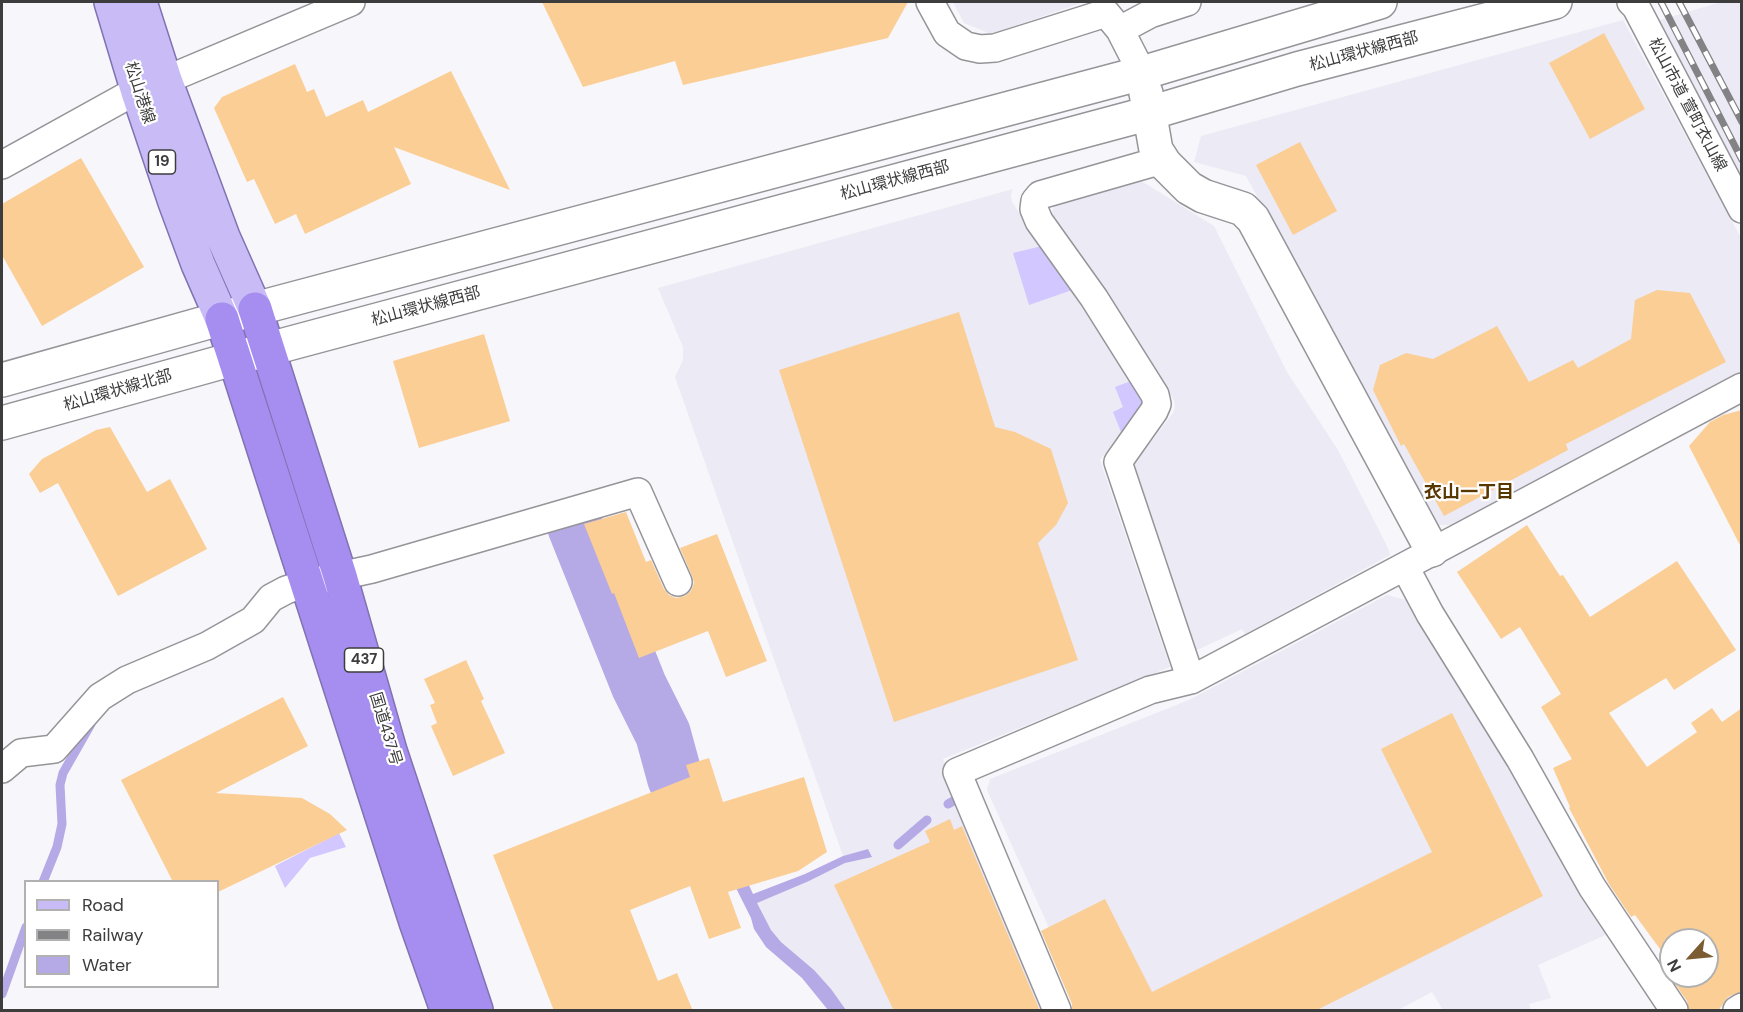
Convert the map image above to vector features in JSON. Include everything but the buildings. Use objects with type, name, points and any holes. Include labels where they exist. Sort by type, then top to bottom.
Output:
[{"type":"highway","name":"国道437号","points":[[255,309],[340,576],[390,751],[476,1011]]},
{"type":"highway","name":"国道437号","points":[[222,319],[416,922],[447,1011]]},
{"type":"main road","name":"松山港線","points":[[111,2],[255,309]]},
{"type":"main road","name":"松山港線","points":[[140,2],[152,86],[198,264],[222,319]]},
{"type":"street","points":[[2,165],[123,98],[351,2]]},
{"type":"street","points":[[930,2],[947,33],[973,48],[996,48],[1106,13],[1120,30],[1142,73],[1156,150],[1177,178],[1189,188],[1203,196],[1243,209],[1253,219],[1419,558],[1430,614],[1520,759],[1592,887],[1674,1011]]},
{"type":"street","points":[[1120,30],[1150,14],[1187,2]]},
{"type":"street","points":[[2,380],[255,309],[1142,73],[1380,2]]},
{"type":"street","name":"松山環状線西部","points":[[235,358],[1149,112],[1297,69],[1555,2]]},
{"type":"street","name":"松山市道 萱町衣山線","points":[[1630,2],[1636,6],[1742,209]]},
{"type":"street","points":[[1162,160],[1040,195],[1035,201],[1034,209],[1039,221],[1094,298],[1155,395],[1157,404],[1154,411],[1118,462],[1191,680]]},
{"type":"street","name":"松山環状線北部","points":[[2,423],[235,358]]},
{"type":"street","points":[[1058,1011],[957,772],[1150,690],[1191,680],[1742,387]]},
{"type":"street","points":[[2,769],[21,753],[54,749],[100,697],[127,680],[207,646],[253,620],[271,598],[307,583],[372,570],[638,492],[678,582]]},
{"type":"street","points":[[1737,1011],[1742,1007]]},
{"type":"shaded area","points":[[953,2],[1084,2],[991,34],[964,23]]},
{"type":"shaded area","points":[[1721,2],[1741,2],[1741,178],[1660,20]]},
{"type":"shaded area","points":[[1623,20],[1741,238],[1741,374],[1457,525],[1437,525],[1246,176],[1194,162],[1201,136]]},
{"type":"shaded area","points":[[1138,179],[1214,226],[1287,372],[1338,450],[1390,555],[1245,634],[1242,629],[1195,651],[1132,467],[1173,413],[1174,400],[1051,215],[1055,204]]},
{"type":"shaded area","points":[[1013,189],[1012,202],[1140,395],[1142,403],[1139,409],[1100,460],[1170,667],[943,759],[1055,1010],[846,1010],[814,970],[781,942],[771,930],[756,902],[809,881],[845,863],[872,856],[868,849],[843,856],[675,377],[683,360],[683,347],[658,288]]},
{"type":"shaded area","points":[[1042,246],[1072,290],[1029,305],[1013,253]]},
{"type":"shaded area","points":[[1131,381],[1142,403],[1121,432],[1113,412],[1123,407],[1115,387]]},
{"type":"shaded area","points":[[1387,595],[1410,601],[1610,933],[1538,965],[1551,998],[1529,1004],[1531,1010],[1443,1010],[1432,992],[1398,1010],[1086,1010],[987,790],[990,779],[1189,700]]},
{"type":"shaded area","points":[[339,833],[346,847],[310,858],[285,888],[275,866]]},
{"type":"water","points":[[670,733],[679,771],[689,795],[747,881],[753,894],[805,874],[843,856],[868,849],[872,857],[845,863],[757,903],[771,930],[781,942],[814,970],[846,1010],[828,1010],[802,978],[766,947],[754,929],[735,886],[683,810],[668,780],[657,735]]},
{"type":"waterway","points":[[575,526],[639,686],[663,734],[675,778],[688,806]]},
{"type":"waterway","points":[[44,880],[57,847],[62,824],[60,785],[63,773],[91,724]]},
{"type":"waterway","points":[[948,804],[957,799]]},
{"type":"waterway","points":[[898,845],[927,820]]},
{"type":"waterway","points":[[2,994],[24,933]]},
{"type":"railway","points":[[1661,2],[1742,160]]},
{"type":"railway","points":[[1679,2],[1742,122]]},
{"type":"district","name":"衣山一丁目","points":[[1469,493]]}]
